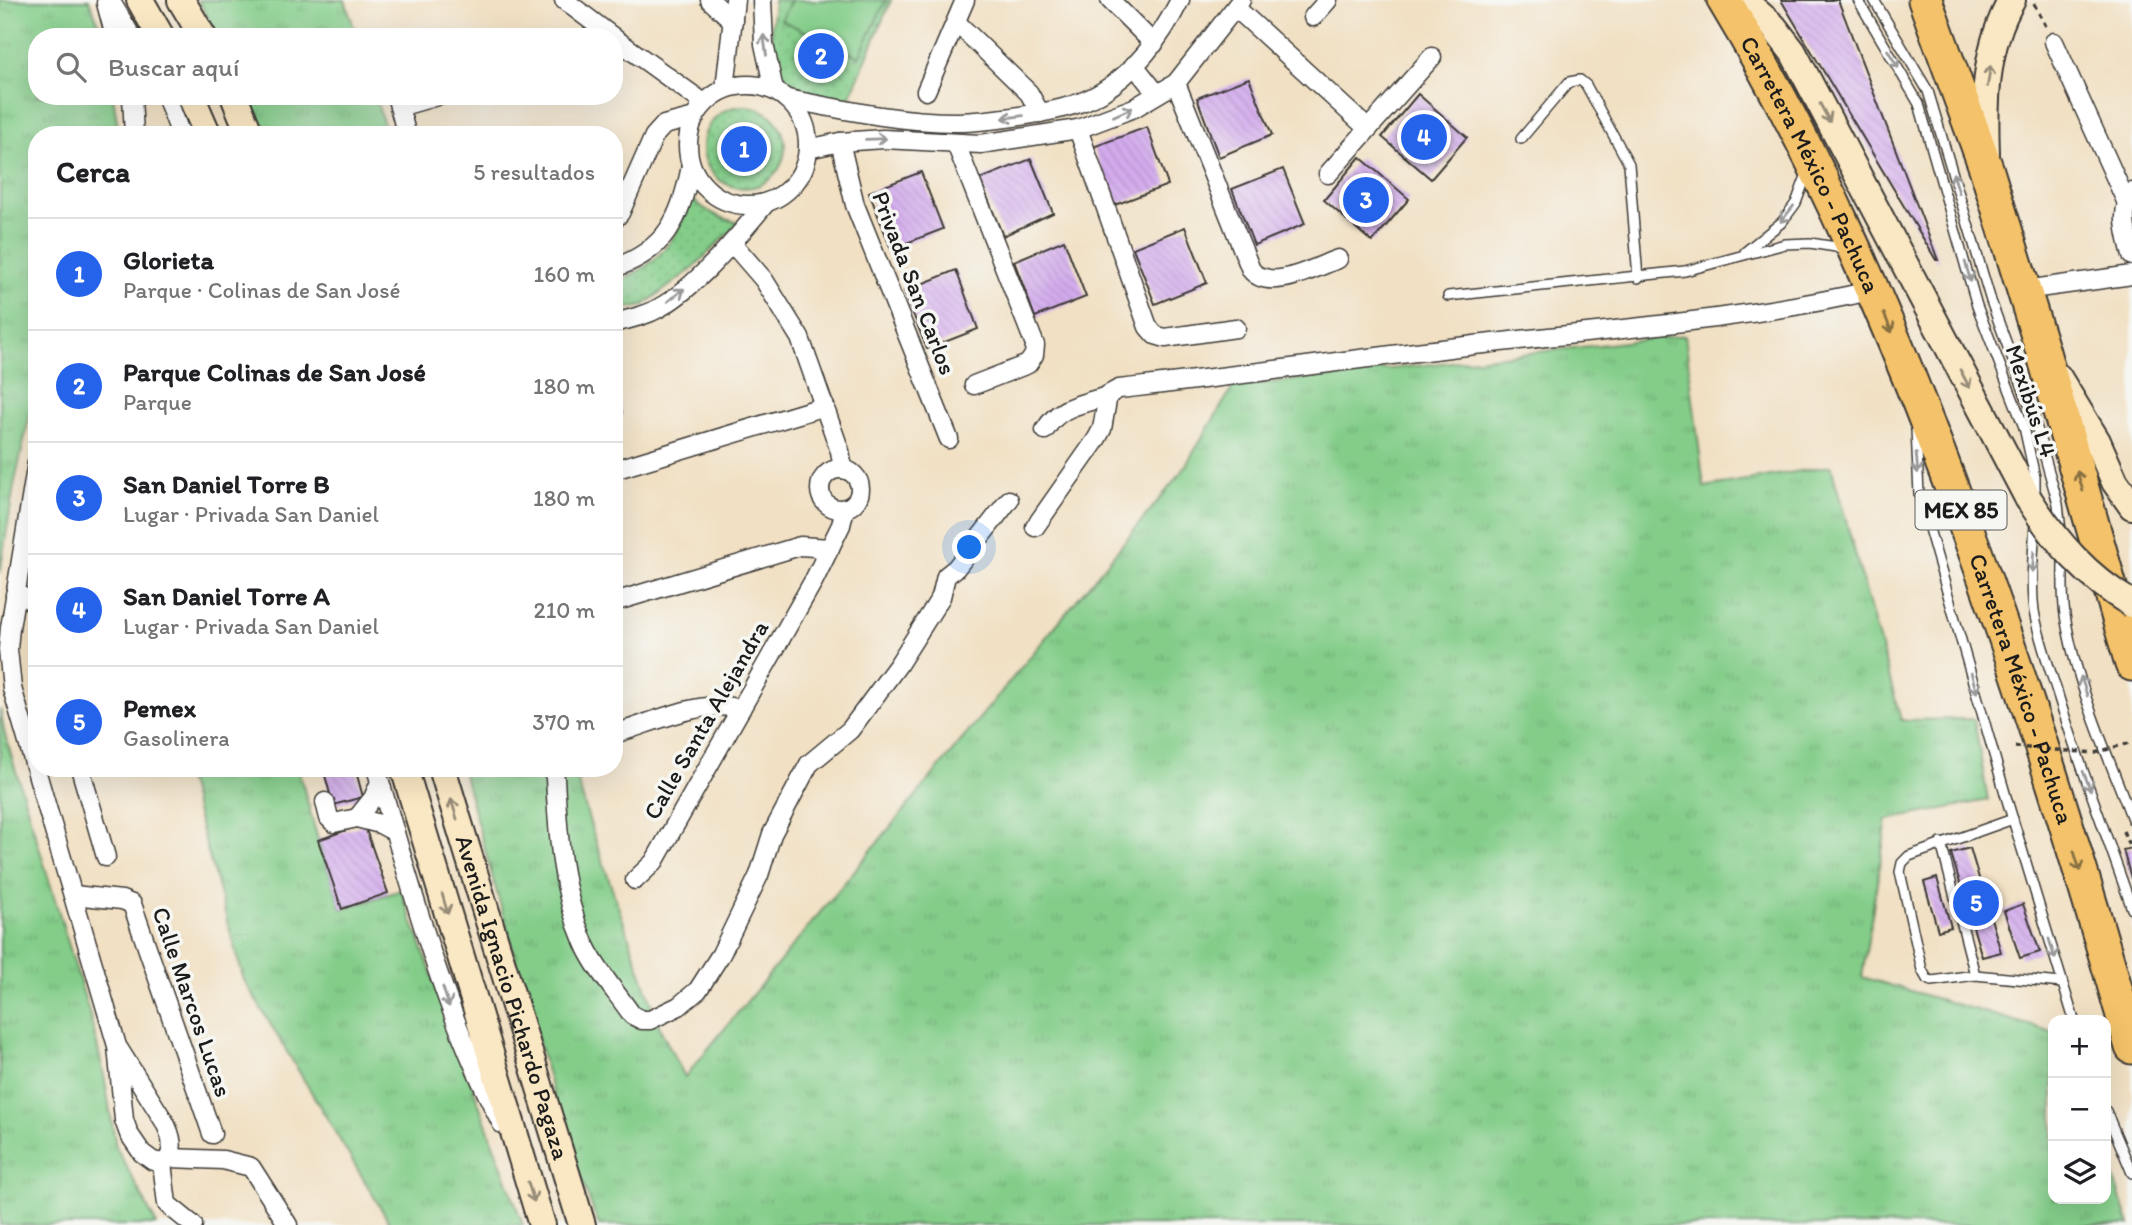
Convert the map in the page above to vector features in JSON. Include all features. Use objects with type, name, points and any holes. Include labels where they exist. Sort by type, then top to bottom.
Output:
[{"type":"highway","name":"Carretera México - Pachuca","points":[[1724,0],[1813,159],[1874,290],[1918,396],[2006,634],[2132,1046]]},
{"type":"highway","points":[[1925,0],[1986,169],[2024,290],[2132,664]]},
{"type":"main road","points":[[140,0],[156,28]]},
{"type":"main road","points":[[181,0],[198,28]]},
{"type":"main road","points":[[1744,0],[1773,26],[1793,52],[2028,498],[2073,559],[2092,577],[2132,604]]},
{"type":"main road","points":[[1986,169],[1984,107],[1989,68],[1994,39],[2012,0]]},
{"type":"main road","points":[[193,105],[199,126]]},
{"type":"main road","points":[[205,126],[215,105]]},
{"type":"main road","points":[[238,105],[246,126]]},
{"type":"main road","points":[[2043,352],[2096,441],[2115,482],[2132,506]]},
{"type":"main road","name":"Avenida Ignacio Pichardo Pagaza","points":[[407,777],[542,1225]]},
{"type":"main road","name":"Avenida Ignacio Pichardo Pagaza","points":[[445,777],[582,1225]]},
{"type":"street","points":[[108,0],[113,28]]},
{"type":"street","points":[[108,0],[126,28]]},
{"type":"street","points":[[564,0],[600,28]]},
{"type":"street","points":[[710,0],[733,21]]},
{"type":"street","points":[[725,89],[735,0]]},
{"type":"street","points":[[699,110],[689,132],[688,149],[691,166],[700,182],[713,195],[739,204],[766,203],[782,195],[795,182],[804,166],[808,135],[804,122],[781,95],[764,44],[762,0]]},
{"type":"street","points":[[926,91],[965,0]]},
{"type":"street","points":[[1111,0],[1154,44]]},
{"type":"street","points":[[623,206],[654,136],[664,125],[699,110],[725,89],[755,85],[781,95],[910,119],[980,121],[1040,113],[1069,106],[1099,93],[1134,65],[1167,27],[1180,0]]},
{"type":"street","points":[[1314,17],[1328,0]]},
{"type":"street","points":[[808,149],[841,142],[883,139],[981,144],[1078,129],[1134,108],[1176,83],[1239,4],[1367,128]]},
{"type":"street","points":[[956,22],[1029,93],[1040,113]]},
{"type":"street","points":[[2054,42],[2129,197],[2124,218],[2132,256]]},
{"type":"street","points":[[623,47],[699,110]]},
{"type":"street","points":[[1328,174],[1432,57]]},
{"type":"street","points":[[1134,65],[1157,94]]},
{"type":"street","points":[[1176,83],[1251,270],[1256,276],[1275,281],[1338,259]]},
{"type":"street","points":[[132,105],[134,126]]},
{"type":"street","points":[[175,105],[194,126]]},
{"type":"street","points":[[399,105],[404,126]]},
{"type":"street","points":[[908,140],[910,119]]},
{"type":"street","points":[[1078,129],[1148,327],[1165,338],[1236,328]]},
{"type":"street","name":"Privada San Carlos","points":[[841,142],[855,205],[949,439]]},
{"type":"street","points":[[956,144],[1035,345],[1034,355],[1028,364],[974,386]]},
{"type":"street","points":[[623,266],[643,255],[672,226],[685,196],[691,166]]},
{"type":"street","points":[[623,320],[653,311],[689,285],[732,243],[766,203]]},
{"type":"street","points":[[732,243],[782,306],[800,338],[840,451],[842,469]]},
{"type":"street","points":[[2024,290],[2132,275]]},
{"type":"street","points":[[1045,430],[1051,419],[1069,407],[1119,389],[1650,325],[1827,301],[1874,290]]},
{"type":"street","points":[[1035,527],[1096,440],[1102,429],[1108,395]]},
{"type":"street","points":[[623,467],[825,406]]},
{"type":"street","points":[[842,469],[853,474],[859,485],[858,497],[845,508],[831,507],[825,503],[820,490],[821,483],[829,472],[842,469]]},
{"type":"street","points":[[555,777],[560,857],[569,903],[585,945],[632,1015],[642,1020],[650,1020],[679,1006],[698,990],[726,943],[759,875],[772,834],[809,764],[850,730],[941,597],[946,576],[956,568],[1009,500]]},
{"type":"street","name":"Calle Santa Alejandra","points":[[635,880],[654,862],[814,580],[841,524],[845,508]]},
{"type":"street","points":[[28,516],[8,649],[12,688],[28,742]]},
{"type":"street","points":[[623,599],[800,546],[830,548]]},
{"type":"street","points":[[15,594],[28,598]]},
{"type":"street","points":[[623,731],[706,706],[741,709]]},
{"type":"street","points":[[38,777],[117,1046],[124,1121],[129,1133],[148,1158],[166,1161],[223,1160],[251,1167],[288,1225]]},
{"type":"street","points":[[83,777],[106,857]]},
{"type":"street","points":[[357,818],[373,798],[378,777]]},
{"type":"street","name":"Avenida Ignacio Pichardo Pagaza","points":[[379,777],[449,1006],[490,1101],[520,1158]]},
{"type":"street","points":[[325,802],[329,818],[334,823],[357,818],[380,824],[395,832]]},
{"type":"street","name":"Calle Marcos Lucas","points":[[73,895],[122,900],[132,904],[212,1134]]},
{"type":"street","points":[[117,1046],[164,1121],[171,1140],[166,1161],[167,1204],[193,1225]]},
{"type":"lane","name":"Mexibús L4","points":[[1858,0],[1919,104],[1977,306],[2024,427],[2035,477],[2032,586],[2039,633],[2078,759],[2132,909]]},
{"type":"lane","name":"Mexibús L4","points":[[1874,0],[1928,91],[1991,301],[2034,418],[2058,505],[2062,538],[2064,612],[2072,648],[2098,730],[2132,819]]},
{"type":"lane","points":[[1521,139],[1569,82],[1580,80],[1586,85],[1631,171],[1638,278]]},
{"type":"lane","points":[[1741,256],[1782,222],[1796,203],[1813,159]]},
{"type":"lane","points":[[1448,296],[1685,271],[1785,244],[1810,243],[1836,247],[1859,258]]},
{"type":"lane","points":[[1918,396],[1915,442],[1919,494],[2072,1015]]},
{"type":"lane","points":[[2013,819],[1941,843],[1905,859],[1900,868],[1922,970],[1927,979],[1932,981],[1975,975],[2062,983]]},
{"type":"lane","points":[[1941,843],[1975,975]]},
{"type":"lane","points":[[2111,1123],[2132,1173]]},
{"type":"path","points":[[2032,0],[2054,42]]},
{"type":"path","points":[[2015,747],[2095,753],[2132,742]]},
{"type":"green space","points":[[0,0],[89,0],[100,28],[28,28],[28,105],[114,105],[118,126],[28,126],[28,423],[14,486],[0,573]]},
{"type":"green space","points":[[198,0],[345,0],[354,28],[214,28]]},
{"type":"green space","points":[[774,0],[891,0],[847,104],[795,93],[778,81],[771,32]]},
{"type":"green space","points":[[791,0],[886,0],[859,57],[781,20]]},
{"type":"green space","points":[[250,105],[378,105],[384,126],[258,126]]},
{"type":"green space","points":[[736,106],[752,106],[767,113],[778,124],[785,139],[782,163],[773,176],[752,188],[736,188],[721,181],[710,170],[703,155],[703,139],[710,124],[721,113]]},
{"type":"green space","points":[[692,199],[714,214],[739,223],[692,269],[641,307],[624,308],[623,280],[662,252],[679,228]]},
{"type":"green space","points":[[1685,335],[1704,487],[1831,466],[1901,720],[1974,719],[1988,800],[1887,820],[1862,977],[2048,1031],[2048,1204],[2111,1204],[2111,1171],[2130,1225],[599,1225],[566,1140],[465,777],[577,777],[592,830],[661,1031],[685,1077],[1181,473],[1233,387]]},
{"type":"green space","points":[[0,709],[5,735],[90,1015],[104,1075],[116,1147],[157,1225],[0,1225]]},
{"type":"green space","points":[[187,777],[300,777],[318,840],[342,909],[401,890],[523,1225],[391,1225],[244,980]]},
{"type":"building","points":[[1781,0],[1838,0],[1938,260],[1936,260]]},
{"type":"building","points":[[1249,78],[1272,135],[1219,157],[1197,98]]},
{"type":"building","points":[[1418,94],[1467,137],[1431,179],[1382,137]]},
{"type":"building","points":[[1147,127],[1168,185],[1115,205],[1093,147]]},
{"type":"building","points":[[1360,157],[1409,199],[1372,242],[1324,200]]},
{"type":"building","points":[[1031,159],[1053,213],[1003,236],[980,179]]},
{"type":"building","points":[[1283,169],[1305,224],[1254,245],[1232,189]]},
{"type":"building","points":[[921,172],[943,229],[891,249],[869,192]]},
{"type":"building","points":[[1185,227],[1207,283],[1155,304],[1133,248]]},
{"type":"building","points":[[1064,240],[1086,297],[1035,317],[1014,261]]},
{"type":"building","points":[[956,270],[978,329],[927,349],[904,291]]},
{"type":"building","points":[[325,777],[357,777],[363,797],[333,805]]},
{"type":"building","points":[[364,824],[388,893],[342,909],[318,840]]},
{"type":"building","points":[[1970,848],[2001,952],[1982,957],[1951,853]]},
{"type":"building","points":[[2132,848],[2132,877],[2131,878],[2123,850]]},
{"type":"building","points":[[1937,878],[1951,927],[1938,931],[1924,882]]},
{"type":"building","points":[[2023,904],[2040,952],[2020,958],[2004,911]]},
{"type":"place","name":"Parque Colinas de San José","points":[[821,56]]},
{"type":"place","name":"San Daniel Torre A","points":[[1424,137]]},
{"type":"place","name":"Glorieta","points":[[744,149]]},
{"type":"place","name":"San Daniel Torre B","points":[[1366,200]]},
{"type":"place","name":"Pemex","points":[[1976,903]]}]
